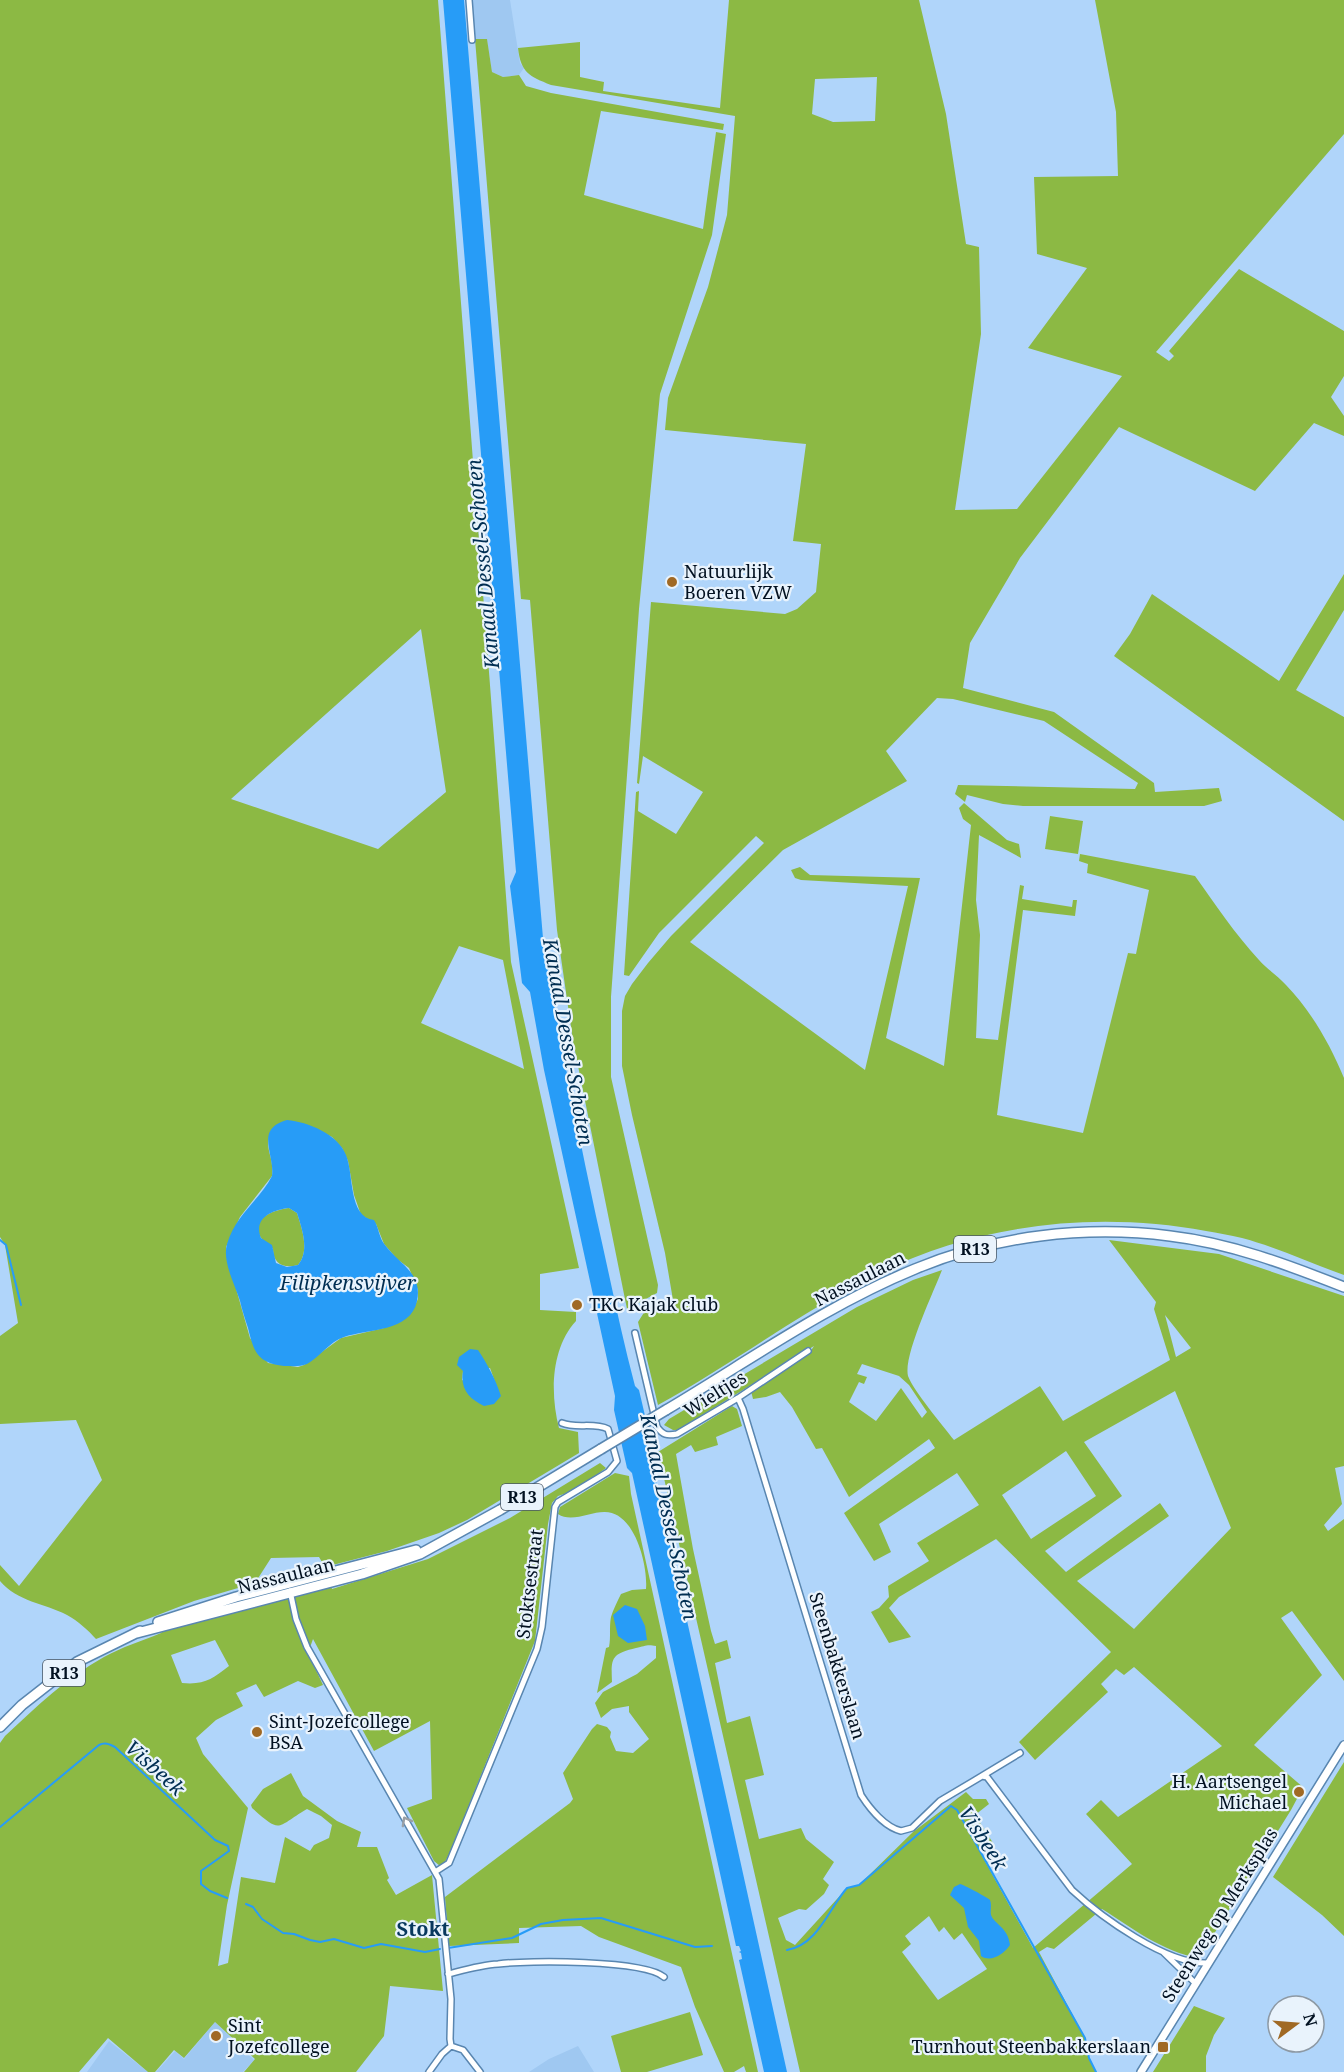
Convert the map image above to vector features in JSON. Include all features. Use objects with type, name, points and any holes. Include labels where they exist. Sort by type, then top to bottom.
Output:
[{"type":"main road","name":"Nassaulaan","points":[[0,1727],[22,1705],[77,1662],[157,1623],[196,1609],[398,1563],[420,1554],[500,1510],[774,1344],[882,1284],[935,1262],[1014,1240],[1059,1234],[1104,1232],[1170,1236],[1245,1252],[1344,1287]]},
{"type":"street","points":[[469,0],[472,40]]},
{"type":"street","name":"Wieltjes","points":[[635,1333],[657,1426],[668,1436],[677,1434],[738,1398],[808,1351]]},
{"type":"street","name":"Steenbakkerslaan","points":[[738,1398],[861,1795],[875,1813],[888,1825],[901,1831],[912,1828],[940,1801],[1020,1753]]},
{"type":"street","name":"Stoktsestraat","points":[[435,1872],[448,1863],[537,1649],[543,1616],[555,1507],[558,1502],[608,1472],[617,1461],[608,1429],[603,1426],[569,1426],[562,1423]]},
{"type":"street","points":[[289,1588],[303,1640],[435,1872],[439,1884],[451,2000],[450,2039],[452,2046]]},
{"type":"street","name":"Steenweg op Merksplas","points":[[1141,2072],[1344,1744]]},
{"type":"street","points":[[982,1776],[987,1777],[1072,1890],[1107,1920],[1161,1950],[1184,1959],[1208,1963]]},
{"type":"street","points":[[1161,1950],[1196,1983]]},
{"type":"street","points":[[448,1974],[499,1963],[586,1963],[639,1966],[654,1970],[664,1977]]},
{"type":"street","points":[[429,2072],[442,2054],[452,2046]]},
{"type":"street","points":[[452,2046],[463,2050],[480,2072]]},
{"type":"shaded area","points":[[472,0],[510,0],[520,63],[524,68],[519,75],[503,77],[492,72],[487,40],[475,39]]},
{"type":"shaded area","name":"Sint Jozefcollege","points":[[215,2022],[254,2060],[243,2072],[156,2072],[175,2051],[184,2059]]},
{"type":"shaded area","points":[[109,2041],[148,2072],[87,2072]]},
{"type":"shaded area","points":[[578,2046],[594,2072],[529,2072],[549,2059]]},
{"type":"green space","points":[[0,0],[438,0],[511,962],[579,1268],[540,1274],[540,1310],[576,1312],[576,1321],[568,1332],[557,1358],[554,1401],[559,1428],[578,1432],[579,1453],[467,1520],[439,1533],[387,1551],[325,1567],[319,1557],[271,1558],[255,1583],[194,1601],[96,1639],[71,1617],[23,1598],[0,1581],[0,1565],[19,1586],[102,1480],[76,1420],[0,1424],[0,1336],[18,1323],[5,1245],[0,1237]],"holes":[[[421,629],[446,792],[378,849],[231,799]],[[459,946],[503,960],[524,1069],[421,1023]],[[278,1124],[312,1127],[332,1137],[342,1148],[348,1161],[354,1195],[361,1215],[376,1224],[384,1244],[397,1259],[409,1268],[418,1290],[418,1299],[412,1311],[400,1322],[341,1338],[298,1367],[268,1363],[250,1338],[226,1253],[226,1247],[240,1217],[272,1176],[268,1143],[272,1131]],[[490,1368],[500,1396],[462,1380],[463,1371]]]},
{"type":"green space","points":[[729,0],[919,0],[946,114],[966,244],[979,247],[981,334],[955,510],[1017,509],[1122,376],[1028,348],[1087,268],[1037,254],[1034,177],[1118,176],[1116,112],[1095,0],[1344,0],[1344,134],[1156,352],[1169,361],[1174,356],[1169,351],[1239,269],[1344,331],[1344,376],[1331,397],[1344,416],[1344,436],[1314,423],[1255,491],[1119,427],[1020,558],[970,643],[963,688],[1054,712],[1154,783],[1155,792],[1219,788],[1222,801],[1204,806],[1023,806],[1003,804],[967,795],[965,802],[955,794],[958,785],[1135,789],[1138,783],[1044,721],[953,699],[937,698],[886,751],[907,781],[783,850],[690,942],[865,1070],[908,886],[801,880],[795,878],[791,870],[800,867],[810,875],[920,878],[886,1038],[944,1066],[971,825],[963,819],[959,808],[964,803],[1007,840],[1019,844],[1021,858],[979,835],[976,900],[980,935],[976,1038],[998,1040],[1020,885],[1024,886],[1022,899],[1072,907],[1073,900],[1077,900],[1075,916],[1023,910],[997,1115],[1083,1133],[1128,953],[1136,954],[1149,890],[1087,873],[1088,864],[1079,861],[1080,854],[1195,876],[1250,950],[1304,1006],[1326,1040],[1344,1078],[1344,1275],[1255,1242],[1206,1231],[1161,1225],[1116,1222],[1071,1223],[982,1236],[896,1265],[855,1285],[658,1405],[638,1322],[645,1311],[670,1304],[673,1300],[665,1253],[622,1066],[622,1011],[625,996],[648,963],[671,936],[764,843],[756,836],[659,933],[629,976],[624,975],[636,792],[639,791],[638,811],[676,834],[703,792],[643,756],[639,784],[637,783],[651,602],[785,614],[797,609],[816,592],[821,544],[793,541],[806,444],[665,430],[668,398],[708,287],[727,215],[735,116],[551,85],[527,72],[521,63],[518,48],[580,42],[580,77],[604,82],[603,91],[720,108]],"holes":[[[877,77],[875,121],[833,122],[812,114],[815,79]]]},
{"type":"green space","points":[[475,39],[487,39],[492,72],[503,77],[519,75],[526,86],[551,93],[724,124],[723,130],[601,111],[584,195],[703,229],[716,132],[726,134],[712,235],[660,394],[639,609],[611,997],[611,1077],[658,1285],[657,1293],[627,1309],[573,1041],[557,930],[530,600],[521,599]]},
{"type":"green space","points":[[1344,574],[1344,610],[1296,690],[1344,717],[1344,821],[1114,656],[1130,634],[1152,594],[1279,681]]},
{"type":"green space","points":[[1050,816],[1083,821],[1078,854],[1045,849]]},
{"type":"green space","points":[[289,1208],[297,1213],[303,1233],[304,1253],[298,1265],[284,1266],[277,1262],[273,1249],[261,1238],[258,1228],[262,1218],[278,1210]]},
{"type":"green space","points":[[1109,1240],[1219,1254],[1344,1296],[1344,1466],[1335,1468],[1342,1504],[1324,1525],[1328,1531],[1344,1519],[1344,1681],[1292,1611],[1281,1618],[1322,1675],[1254,1745],[1304,1788],[1302,1792],[1297,1789],[1295,1792],[1299,1795],[1291,1810],[1199,1958],[1160,1945],[1102,1909],[1054,1949],[1047,1947],[1039,1952],[1085,2038],[1089,2058],[1096,2072],[800,2072],[658,1452],[732,1406],[737,1409],[742,1426],[716,1437],[718,1445],[695,1452],[691,1445],[676,1454],[711,1631],[715,1644],[727,1640],[731,1658],[715,1663],[727,1723],[750,1716],[764,1775],[745,1780],[759,1839],[801,1828],[806,1839],[834,1862],[823,1879],[829,1885],[824,1894],[806,1910],[799,1909],[778,1918],[786,1940],[795,1945],[847,1888],[859,1885],[913,1832],[966,1792],[973,1799],[986,1799],[989,1804],[975,1815],[993,1843],[981,1854],[1033,1948],[1132,1864],[1086,1814],[1101,1800],[1118,1817],[1222,1746],[1134,1667],[1124,1675],[1116,1669],[1101,1684],[1108,1692],[1035,1760],[1019,1742],[1111,1652],[996,1539],[899,1597],[889,1608],[911,1637],[889,1643],[871,1612],[879,1608],[889,1597],[888,1586],[929,1561],[917,1543],[979,1505],[957,1473],[879,1524],[891,1552],[874,1561],[844,1513],[935,1448],[929,1439],[849,1497],[822,1448],[816,1449],[792,1407],[780,1392],[753,1399],[751,1391],[808,1355],[814,1346],[678,1430],[664,1425],[669,1419],[857,1307],[913,1280],[942,1270],[914,1339],[908,1376],[922,1399],[954,1440],[1040,1386],[1063,1421],[1170,1360],[1154,1309],[1156,1302]],"holes":[[[1165,1315],[1191,1348],[1176,1357]],[[862,1364],[899,1376],[909,1385],[927,1412],[922,1418],[901,1388],[876,1421],[849,1402],[859,1382],[864,1384],[867,1377],[857,1374]],[[1175,1391],[1231,1528],[1134,1629],[1077,1581],[1169,1516],[1160,1503],[1066,1572],[1045,1551],[1122,1496],[1084,1442]],[[1066,1451],[1096,1496],[1031,1539],[1002,1495]],[[929,1916],[939,1932],[944,1927],[954,1940],[962,1933],[987,1969],[938,2000],[902,1952],[911,1944],[905,1936]]]},
{"type":"green space","points":[[600,1463],[606,1468],[576,1490],[558,1496],[552,1503],[535,1641],[450,1852],[440,1866],[434,1861],[407,1808],[432,1799],[430,1721],[374,1751],[313,1639],[308,1653],[323,1685],[315,1688],[298,1681],[264,1697],[256,1684],[236,1693],[243,1706],[216,1720],[196,1738],[203,1754],[248,1808],[227,1905],[218,1966],[228,1963],[241,1877],[275,1883],[285,1837],[310,1851],[314,1845],[329,1838],[332,1825],[307,1809],[284,1824],[274,1825],[252,1808],[251,1805],[263,1789],[291,1773],[303,1796],[337,1821],[361,1832],[357,1847],[377,1847],[389,1878],[387,1880],[396,1895],[432,1875],[443,1991],[390,1986],[384,2036],[356,2072],[244,2072],[255,2059],[215,2022],[184,2058],[174,2050],[155,2072],[148,2072],[108,2038],[79,2072],[0,2072],[0,1743],[5,1736],[52,1694],[90,1665],[111,1653],[161,1633],[166,1627],[331,1585],[332,1589],[428,1559],[510,1518]],"holes":[[[215,1640],[229,1666],[208,1680],[182,1683],[171,1655]]]},
{"type":"green space","points":[[615,1473],[629,1476],[631,1494],[758,2072],[746,2072],[744,2066],[734,2072],[724,2072],[695,2007],[681,1967],[599,1937],[581,1926],[519,1928],[519,1943],[449,1946],[445,1897],[570,1803],[573,1799],[563,1773],[592,1729],[597,1724],[607,1727],[611,1732],[610,1737],[616,1751],[633,1753],[649,1739],[629,1712],[629,1706],[612,1709],[601,1718],[595,1703],[603,1692],[637,1674],[656,1658],[656,1646],[644,1646],[622,1652],[614,1658],[612,1682],[597,1693],[606,1648],[609,1647],[611,1617],[621,1594],[646,1589],[645,1567],[637,1541],[624,1520],[615,1514],[599,1512],[569,1517],[558,1514],[560,1507]]},
{"type":"green space","points":[[1344,1762],[1344,1936],[1322,1915],[1273,1877]]},
{"type":"green space","points":[[1194,2006],[1225,2018],[1214,2035],[1206,2056],[1206,2072],[1153,2072]]},
{"type":"green space","points":[[690,2012],[703,2055],[647,2072],[621,2072],[611,2036]]},
{"type":"water","points":[[443,0],[464,0],[543,938],[596,1216],[619,1322],[635,1386],[639,1390],[653,1450],[651,1458],[787,2072],[764,2072],[739,1960],[742,1959],[739,1952],[741,1951],[739,1946],[736,1946],[632,1473],[627,1468],[614,1410],[615,1396],[544,1070],[530,992],[522,983],[510,886],[516,872]]},
{"type":"water","name":"Filipkensvijver","points":[[287,1120],[313,1126],[329,1135],[342,1148],[348,1163],[353,1194],[360,1211],[366,1217],[374,1220],[383,1242],[409,1270],[418,1291],[413,1311],[406,1319],[387,1328],[339,1339],[312,1361],[299,1366],[275,1364],[258,1355],[252,1344],[226,1258],[227,1244],[236,1224],[272,1176],[268,1143],[271,1129]],"holes":[[[289,1208],[297,1213],[304,1240],[304,1253],[298,1265],[287,1267],[276,1263],[272,1245],[261,1238],[260,1225],[266,1216],[276,1211]]]},
{"type":"water","points":[[470,1349],[478,1350],[496,1383],[501,1396],[494,1404],[484,1406],[470,1397],[464,1388],[463,1371],[457,1365],[459,1357]]},
{"type":"water","points":[[625,1605],[637,1609],[645,1626],[647,1640],[628,1643],[618,1636],[613,1615]]},
{"type":"water","points":[[960,1884],[990,1900],[991,1915],[1007,1934],[1010,1945],[997,1957],[981,1956],[979,1941],[968,1927],[964,1908],[950,1895],[954,1887]]},
{"type":"waterway","points":[[0,1240],[6,1245],[21,1305]]},
{"type":"waterway","name":"Visbeek","points":[[0,1827],[99,1745],[109,1744],[115,1747],[215,1840],[228,1846],[229,1851],[201,1871],[201,1884],[210,1891],[227,1898]]},
{"type":"waterway","name":"Visbeek","points":[[787,1950],[798,1947],[815,1933],[847,1888],[859,1885],[951,1806],[957,1810],[1085,2038],[1089,2058],[1096,2072]]},
{"type":"waterway","name":"Visbeek","points":[[246,1904],[253,1907],[262,1919],[283,1933],[310,1940],[320,1942],[334,1939],[364,1948],[381,1944],[425,1952],[440,1949]]},
{"type":"waterway","name":"Visbeek","points":[[448,1948],[512,1938],[541,1924],[601,1918],[695,1947],[712,1946]]},
{"type":"place","name":"Natuurlijk Boeren VZW","points":[[672,582]]},
{"type":"place","name":"TKC Kajak club","points":[[577,1305]]},
{"type":"place","name":"Sint-Jozefcollege BSA","points":[[257,1732]]},
{"type":"place","name":"H. Aartsengel Michael","points":[[1299,1792]]},
{"type":"place","name":"Sint Jozefcollege","points":[[216,2036]]},
{"type":"place","name":"Turnhout Steenbakkerslaan","points":[[1163,2047]]},
{"type":"district","name":"Stokt","points":[[423,1929]]},
{"type":"water label","name":"Kanaal Dessel-Schoten","points":[[483,564]]},
{"type":"water label","name":"Kanaal Dessel-Schoten","points":[[568,1042]]},
{"type":"water label","name":"Kanaal Dessel-Schoten","points":[[669,1517]]}]
